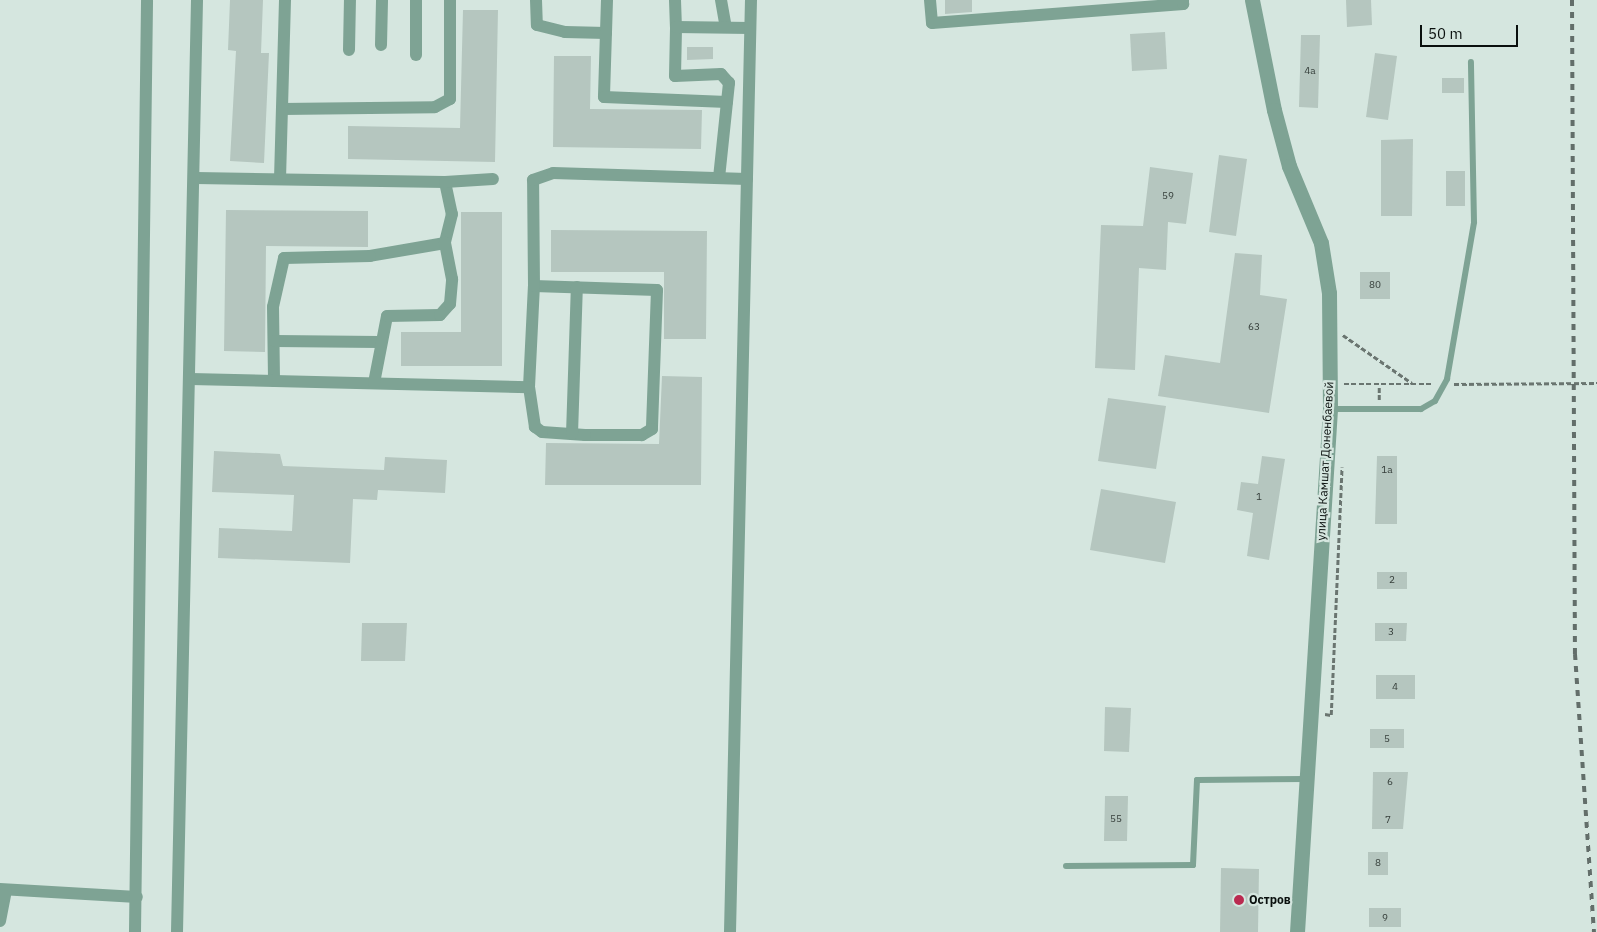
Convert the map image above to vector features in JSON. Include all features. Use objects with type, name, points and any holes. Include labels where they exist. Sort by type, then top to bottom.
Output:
[{"type":"street","points":[[135,932],[137,897],[147,0]]},
{"type":"street","points":[[177,932],[196,178],[197,0]]},
{"type":"street","points":[[280,179],[285,0]]},
{"type":"street","points":[[349,50],[350,0]]},
{"type":"street","points":[[381,45],[382,0]]},
{"type":"street","points":[[416,0],[416,55]]},
{"type":"street","points":[[282,108],[435,107],[450,99],[450,0]]},
{"type":"street","points":[[536,0],[537,25],[565,32],[606,33]]},
{"type":"street","points":[[607,0],[604,97],[727,102]]},
{"type":"street","points":[[675,0],[675,100]]},
{"type":"street","points":[[721,0],[726,27]]},
{"type":"street","points":[[730,932],[751,0]]},
{"type":"street","points":[[930,0],[932,23],[1183,4],[1183,0]]},
{"type":"street","name":"улица Камшат Доненбаевой","points":[[1252,0],[1289,166],[1321,243],[1329,293],[1337,409],[1309,713],[1297,932]]},
{"type":"street","points":[[676,27],[750,28]]},
{"type":"street","points":[[675,76],[721,74],[729,82],[719,178]]},
{"type":"street","points":[[534,286],[657,290],[658,364],[652,429],[642,435],[542,432],[535,427],[528,387],[534,286],[533,180],[553,173],[747,179]]},
{"type":"street","points":[[196,178],[445,182],[493,179]]},
{"type":"street","points":[[374,383],[379,342],[387,316],[440,315],[450,304],[452,279],[445,243],[452,214],[445,182]]},
{"type":"street","points":[[274,381],[275,340],[273,307],[284,258],[370,256],[445,243]]},
{"type":"street","points":[[572,434],[577,287]]},
{"type":"street","points":[[275,340],[379,342]]},
{"type":"street","points":[[191,379],[528,387]]},
{"type":"street","points":[[0,932],[3,890],[137,897]]},
{"type":"lane","points":[[1337,409],[1421,409],[1434,401],[1446,379],[1474,222],[1470,62]]},
{"type":"lane","points":[[1066,866],[1193,865],[1197,780],[1305,779]]},
{"type":"path","points":[[1341,333],[1413,384],[1434,384]]},
{"type":"path","points":[[1454,384],[1597,383]]},
{"type":"path","points":[[1337,409],[1344,385]]},
{"type":"path","points":[[1309,713],[1331,715],[1342,464]]},
{"type":"building","points":[[230,0],[263,0],[261,53],[269,53],[264,163],[230,161],[236,51],[228,50]]},
{"type":"building","points":[[945,0],[972,0],[972,12],[945,14]]},
{"type":"building","points":[[1346,0],[1371,0],[1372,25],[1347,27]]},
{"type":"building","points":[[463,10],[498,10],[495,162],[348,159],[348,126],[460,128]]},
{"type":"building","points":[[1165,32],[1167,69],[1132,71],[1130,34]]},
{"type":"building","points":[[1301,35],[1320,35],[1318,108],[1299,107]]},
{"type":"building","points":[[687,47],[713,47],[713,59],[687,60]]},
{"type":"building","points":[[1375,53],[1397,56],[1388,120],[1366,117]]},
{"type":"building","points":[[554,56],[591,56],[590,109],[702,110],[701,149],[553,147]]},
{"type":"building","points":[[1442,78],[1464,78],[1464,93],[1442,93]]},
{"type":"building","points":[[1413,139],[1412,216],[1381,216],[1381,140]]},
{"type":"building","points":[[1219,155],[1247,159],[1236,236],[1209,232]]},
{"type":"building","points":[[1150,167],[1193,173],[1186,224],[1168,222],[1166,270],[1139,268],[1135,370],[1095,368],[1101,225],[1143,226]]},
{"type":"building","points":[[1446,171],[1465,171],[1465,206],[1446,206]]},
{"type":"building","points":[[226,210],[368,211],[368,247],[266,246],[265,352],[224,351]]},
{"type":"building","points":[[461,212],[502,212],[502,366],[401,366],[401,332],[461,332]]},
{"type":"building","points":[[551,230],[707,231],[706,339],[664,339],[664,272],[551,272]]},
{"type":"building","points":[[1235,253],[1262,255],[1260,295],[1287,299],[1269,413],[1158,396],[1165,355],[1220,363]]},
{"type":"building","points":[[1360,272],[1390,272],[1390,299],[1360,299]]},
{"type":"building","points":[[662,376],[702,377],[701,485],[545,485],[546,443],[659,444]]},
{"type":"building","points":[[1108,398],[1166,406],[1156,469],[1098,461]]},
{"type":"building","points":[[214,451],[280,454],[283,466],[384,470],[385,457],[447,460],[445,493],[378,490],[377,500],[353,499],[350,563],[218,558],[219,528],[292,531],[294,495],[212,492]]},
{"type":"building","points":[[1262,456],[1285,459],[1269,560],[1247,556],[1253,513],[1237,510],[1241,482],[1258,484]]},
{"type":"building","points":[[1377,456],[1397,456],[1397,524],[1375,524]]},
{"type":"building","points":[[1101,489],[1176,502],[1165,563],[1090,550]]},
{"type":"building","points":[[1377,572],[1407,572],[1407,589],[1377,589]]},
{"type":"building","points":[[362,623],[407,623],[405,661],[361,661]]},
{"type":"building","points":[[1375,623],[1407,623],[1406,641],[1375,641]]},
{"type":"building","points":[[1376,675],[1415,675],[1415,699],[1376,699]]},
{"type":"building","points":[[1105,707],[1131,708],[1129,752],[1104,751]]},
{"type":"building","points":[[1370,729],[1404,729],[1404,748],[1370,748]]},
{"type":"building","points":[[1373,772],[1408,772],[1403,829],[1372,829]]},
{"type":"building","points":[[1105,796],[1128,796],[1127,841],[1104,841]]},
{"type":"building","points":[[1368,852],[1388,852],[1388,875],[1368,875]]},
{"type":"building","name":"Остров","points":[[1221,868],[1259,869],[1258,932],[1220,932]]},
{"type":"building","points":[[1369,908],[1401,908],[1401,927],[1369,927]]},
{"type":"railway","points":[[1572,0],[1575,654],[1594,932]]},
{"type":"place","name":"Остров","points":[[1239,900]]}]
